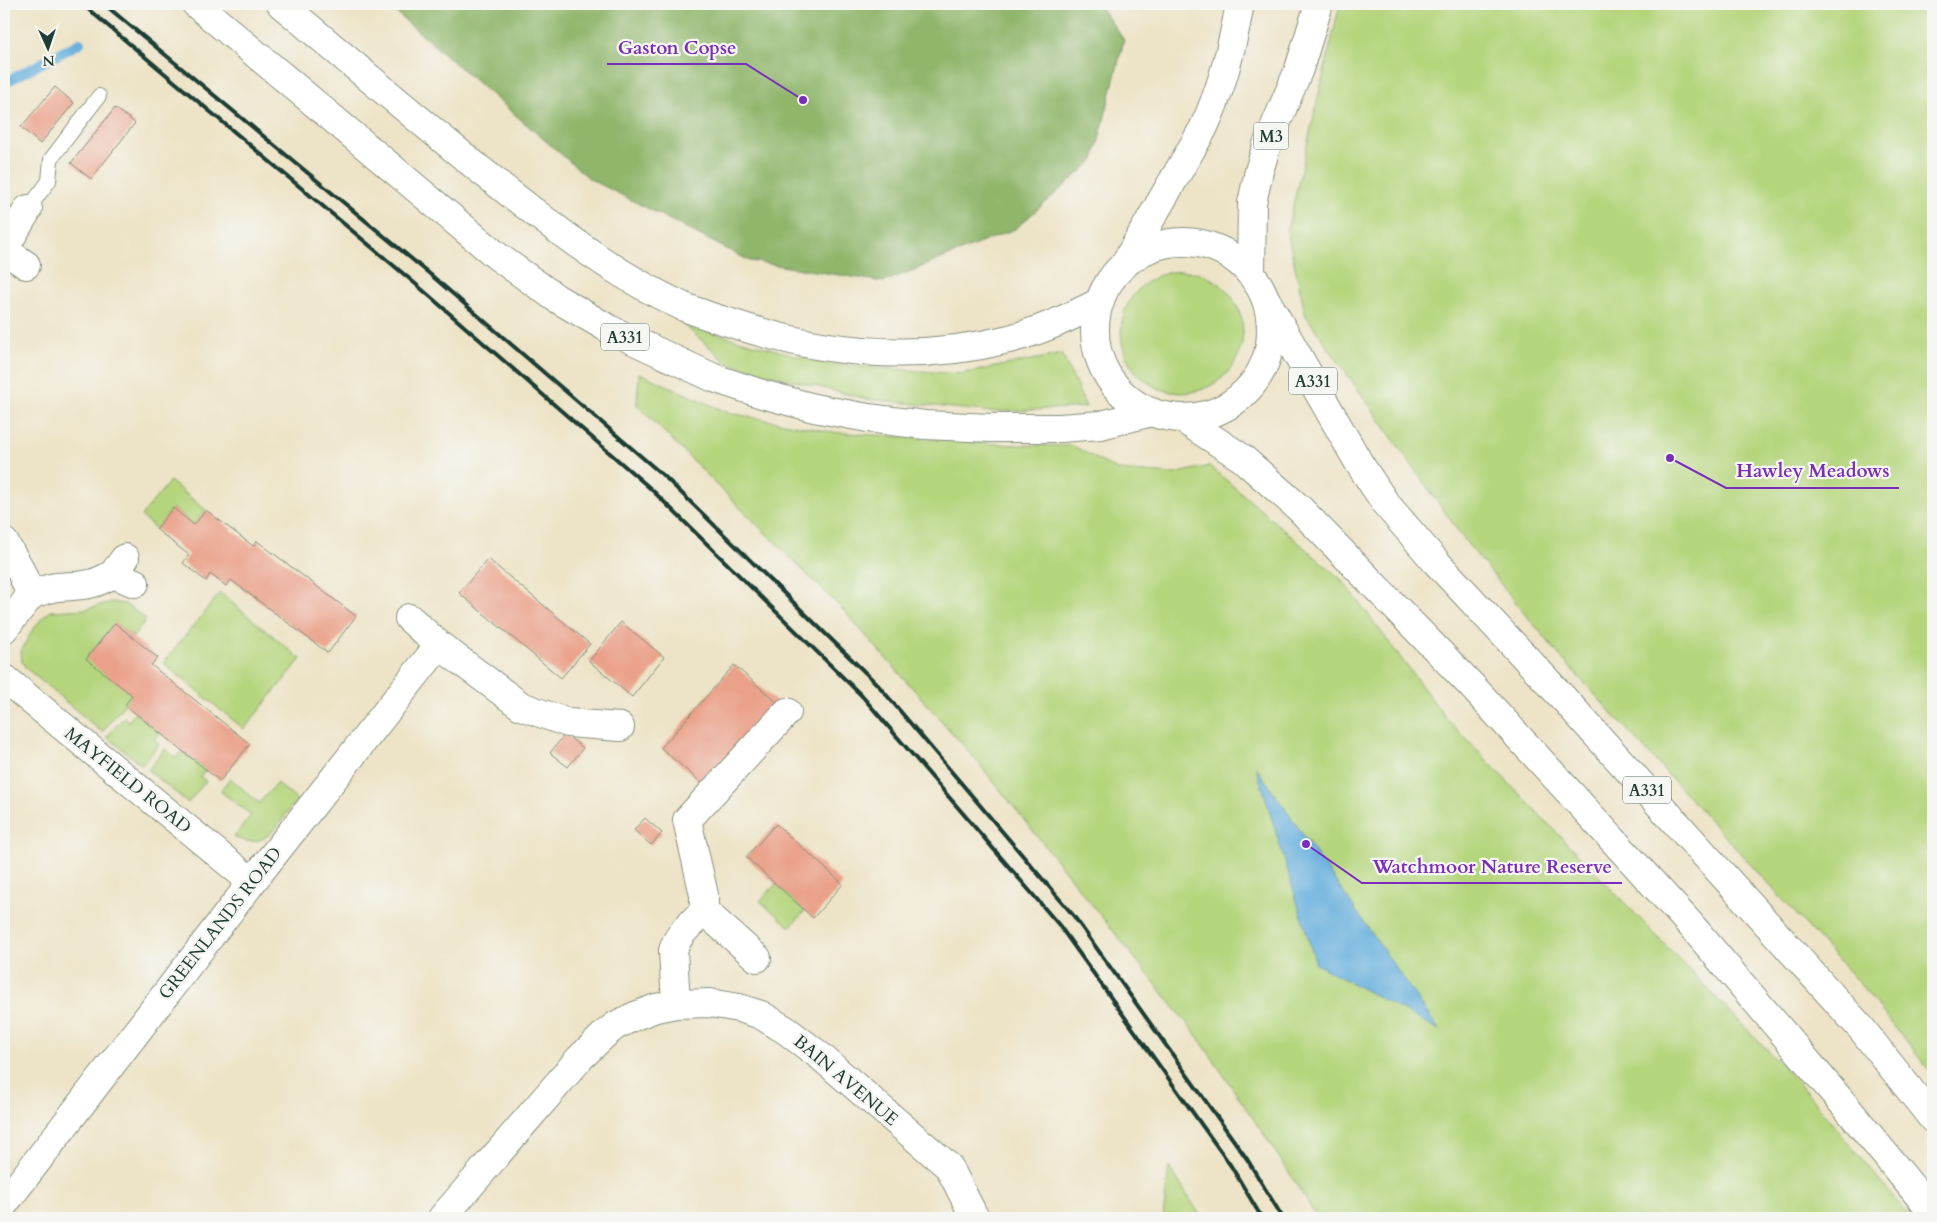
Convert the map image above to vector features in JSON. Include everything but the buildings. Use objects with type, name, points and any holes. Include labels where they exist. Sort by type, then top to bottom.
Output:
[{"type":"main road","name":"A331","points":[[196,4],[497,256],[556,298],[608,329],[714,378],[762,394],[814,408],[868,418],[925,425],[991,428],[1060,428],[1101,425],[1152,412]]},
{"type":"main road","points":[[281,4],[434,133],[545,222],[606,264],[684,307],[755,331],[802,343],[843,349],[910,354],[1008,340],[1054,324],[1100,302]]},
{"type":"main road","points":[[1240,4],[1233,40],[1213,107],[1203,129],[1124,265],[1106,289],[1100,302],[1096,324],[1097,347],[1104,368],[1116,387],[1132,402],[1152,412],[1184,419],[1242,458],[1300,509],[1470,684],[1690,924],[1847,1108],[1933,1213]]},
{"type":"main road","name":"M3","points":[[1251,274],[1252,204],[1259,172],[1267,145],[1299,69],[1319,4]]},
{"type":"main road","points":[[26,265],[4,250],[28,209]]},
{"type":"main road","points":[[1124,265],[1143,252],[1166,244],[1189,243],[1212,247],[1234,258],[1251,274],[1266,300],[1271,324],[1270,350],[1261,372],[1246,392],[1226,408],[1206,415],[1184,419]]},
{"type":"main road","name":"A331","points":[[1266,300],[1359,463],[1386,504],[1437,563],[1565,700],[1854,1021],[1933,1119]]},
{"type":"main road","points":[[4,542],[19,567],[31,595]]},
{"type":"main road","points":[[4,629],[31,595],[56,587],[98,583],[125,572]]},
{"type":"main road","points":[[409,618],[439,645],[522,706],[568,723],[620,727]]},
{"type":"main road","name":"GREENLANDS ROAD","points":[[4,1204],[252,882],[439,645]]},
{"type":"main road","name":"MAYFIELD ROAD","points":[[4,678],[252,882]]},
{"type":"main road","points":[[676,1004],[674,944],[677,938],[704,910],[704,896],[687,820],[786,712]]},
{"type":"main road","points":[[704,910],[757,958]]},
{"type":"main road","name":"BAIN AVENUE","points":[[442,1218],[521,1125],[596,1042],[615,1026],[656,1008],[676,1004],[710,1003],[745,1009],[761,1015],[787,1031],[820,1056],[950,1167],[975,1218]]},
{"type":"lane","points":[[28,209],[49,181],[51,159],[99,96]]},
{"type":"green space","points":[[386,4],[1098,4],[1124,40],[1094,160],[1015,229],[884,282],[750,261],[590,179]]},
{"type":"green space","points":[[1340,4],[1933,4],[1933,1075],[1860,984],[1565,662],[1466,542],[1306,316],[1287,231]]},
{"type":"green space","points":[[1182,271],[1205,276],[1225,289],[1238,309],[1243,332],[1238,355],[1225,375],[1205,388],[1182,393],[1159,388],[1139,375],[1126,355],[1121,332],[1126,309],[1139,289],[1159,276]]},
{"type":"green space","points":[[684,325],[827,364],[960,374],[1062,354],[1086,407],[993,412],[866,399],[729,364]]},
{"type":"green space","points":[[639,373],[729,413],[832,432],[1014,445],[1073,446],[1117,470],[1173,474],[1210,466],[1343,581],[1445,717],[1796,1080],[1911,1218],[1317,1218],[1287,1169],[1198,1037],[977,761],[844,611],[637,405]]},
{"type":"green space","points":[[170,481],[206,510],[194,525],[173,508],[156,529],[141,516]]},
{"type":"green space","points":[[220,593],[301,659],[244,729],[163,663]]},
{"type":"green space","points":[[111,602],[125,604],[146,619],[133,637],[115,623],[86,658],[132,695],[102,732],[26,668],[22,662],[21,651],[33,629],[51,611],[86,609]]},
{"type":"green space","points":[[135,713],[160,733],[154,739],[159,744],[142,765],[107,737],[124,717],[129,721]]},
{"type":"green space","points":[[165,749],[176,758],[182,751],[206,770],[200,777],[206,781],[188,803],[148,770]]},
{"type":"green space","points":[[230,778],[259,803],[277,783],[297,800],[271,833],[255,841],[245,841],[234,837],[251,815],[220,791]]},
{"type":"green space","points":[[776,884],[805,911],[790,927],[760,901]]},
{"type":"green space","points":[[1169,1167],[1202,1218],[1163,1218]]},
{"type":"water","points":[[1256,767],[1439,1030],[1316,964]]},
{"type":"waterway","points":[[4,83],[80,43]]},
{"type":"railway","points":[[82,4],[418,286],[651,489],[862,696],[1059,925],[1231,1166],[1262,1218]]},
{"type":"railway","points":[[104,4],[431,275],[665,477],[878,685],[1073,915],[1247,1159],[1283,1218]]},
{"type":"place","name":"Gaston Copse","points":[[803,100]]},
{"type":"place","name":"Hawley Meadows","points":[[1670,458]]},
{"type":"place","name":"Watchmoor Nature Reserve","points":[[1306,844]]}]
